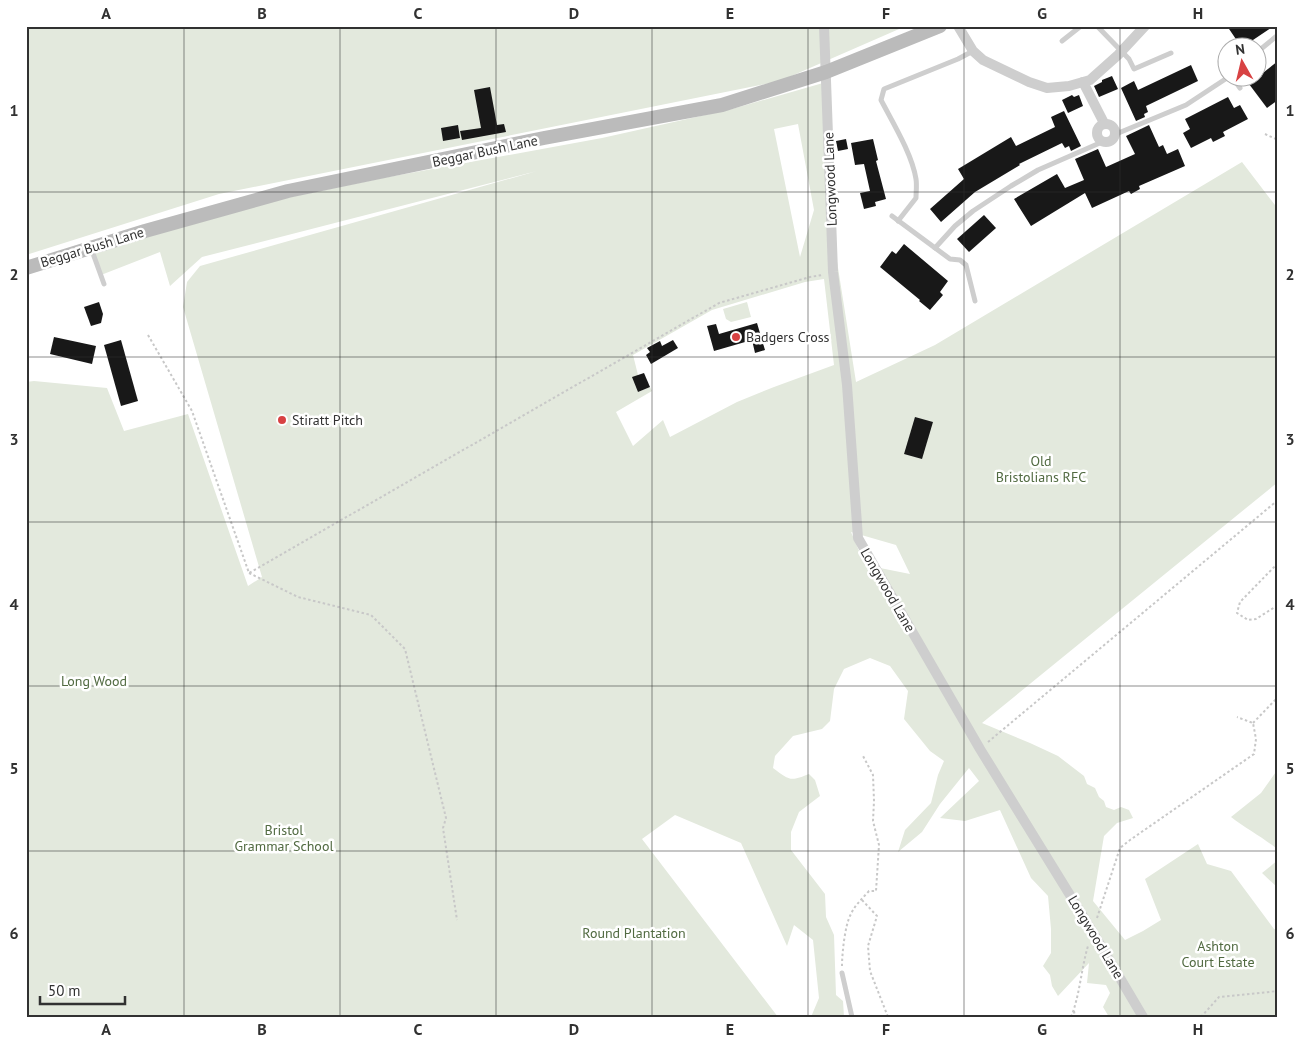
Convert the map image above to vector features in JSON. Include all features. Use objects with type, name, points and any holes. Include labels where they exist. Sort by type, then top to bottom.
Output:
[{"type":"main road","name":"Beggar Bush Lane","points":[[26,268],[155,228],[288,191],[535,140],[722,105],[826,72],[940,26]]},
{"type":"street","name":"Longwood Lane","points":[[824,26],[833,272],[847,385],[858,538],[980,749],[1091,922],[1104,951],[1143,1017]]},
{"type":"street","points":[[958,26],[973,51],[983,60],[1029,82],[1047,88],[1069,86],[1090,80],[1122,51],[1145,26]]},
{"type":"street","points":[[1083,82],[1104,123]]},
{"type":"street","points":[[1104,123],[1110,124],[1115,128],[1116,134],[1114,139],[1109,142],[1102,142],[1098,138],[1097,132],[1104,123]]},
{"type":"lane","points":[[1062,41],[1081,26]]},
{"type":"lane","points":[[1097,26],[1129,59],[1134,69],[1171,53]]},
{"type":"lane","points":[[1266,45],[1278,35]]},
{"type":"lane","points":[[898,220],[916,198],[916,179],[913,164],[881,100],[884,89],[973,51]]},
{"type":"lane","points":[[1116,134],[1186,105],[1216,85]]},
{"type":"lane","points":[[935,248],[955,226],[989,200],[1038,170],[1102,142]]},
{"type":"lane","points":[[892,216],[950,259],[960,260],[966,265],[975,301]]},
{"type":"lane","points":[[91,248],[104,284]]},
{"type":"lane","points":[[842,973],[852,1017]]},
{"type":"path","points":[[1265,134],[1278,140]]},
{"type":"path","points":[[249,573],[719,303],[833,272]]},
{"type":"path","points":[[148,335],[192,411],[249,573],[298,597],[371,615],[405,649],[446,818],[443,828],[457,920]]},
{"type":"path","points":[[980,749],[1278,500]]},
{"type":"path","points":[[1278,563],[1240,602],[1237,613],[1248,620],[1256,619],[1278,605]]},
{"type":"path","points":[[1253,723],[1278,697]]},
{"type":"path","points":[[1237,717],[1253,723]]},
{"type":"path","points":[[1091,922],[1120,848],[1254,754],[1256,739],[1253,723]]},
{"type":"path","points":[[842,973],[842,954],[849,916],[868,892],[876,891],[879,845],[873,821],[873,775],[862,754]]},
{"type":"path","points":[[861,900],[877,916],[868,946],[870,970],[888,1017]]},
{"type":"path","points":[[1070,1017],[1074,1008],[1083,963],[1090,940]]},
{"type":"path","points":[[1201,1017],[1219,997],[1278,991]]},
{"type":"path","points":[[1074,1008],[1075,1017]]},
{"type":"green space","points":[[26,26],[906,26],[780,81],[219,194],[26,255]]},
{"type":"green space","points":[[830,81],[836,255],[856,382],[935,345],[1242,162],[1278,209],[1278,482],[982,723],[1058,756],[1084,776],[1087,784],[1095,788],[1106,807],[1114,810],[1121,807],[1129,810],[1133,818],[1117,823],[1104,836],[1093,901],[1125,940],[1161,920],[1145,879],[1198,844],[1207,864],[1231,871],[1274,929],[1278,930],[1278,1017],[1109,1017],[1103,1007],[1110,993],[1106,985],[1087,983],[1089,963],[1058,996],[1052,986],[1050,975],[1043,966],[1051,953],[1048,896],[1031,878],[1000,810],[965,821],[940,818],[979,781],[969,768],[940,804],[922,832],[898,852],[905,830],[931,803],[938,775],[944,761],[930,751],[904,719],[908,691],[890,666],[870,658],[844,669],[834,689],[830,721],[822,729],[793,736],[775,756],[773,768],[790,779],[809,774],[815,780],[820,796],[799,812],[791,832],[791,850],[825,894],[826,917],[834,935],[836,995],[843,1001],[844,1017],[811,1017],[819,998],[813,940],[794,925],[787,946],[741,843],[675,815],[642,839],[778,1017],[26,1017],[26,382],[34,381],[107,388],[124,431],[188,414],[248,586],[262,577],[183,307],[187,282],[200,266],[537,171],[202,257],[170,286],[160,252],[101,275],[93,253],[218,212],[383,178],[602,138],[732,109]],"holes":[[[798,124],[814,210],[800,257],[774,129]],[[824,279],[834,365],[737,402],[670,437],[663,420],[633,446],[616,412],[652,391],[650,387],[638,392],[638,375],[633,355],[712,310],[805,282]],[[851,532],[896,545],[910,574],[865,565]]]},
{"type":"green space","points":[[747,302],[751,317],[731,322],[726,319],[723,309]]},
{"type":"green space","points":[[1278,769],[1278,850],[1231,817],[1261,793]]},
{"type":"green space","points":[[1278,860],[1278,888],[1262,873]]},
{"type":"building","points":[[1227,26],[1274,26],[1256,38],[1235,38]]},
{"type":"building","points":[[1278,61],[1278,100],[1267,108],[1252,88],[1266,88],[1266,71]]},
{"type":"building","points":[[1191,65],[1198,81],[1146,106],[1148,112],[1144,114],[1145,117],[1136,121],[1121,88],[1134,81],[1138,90]]},
{"type":"building","points":[[1112,76],[1118,89],[1099,97],[1094,86]]},
{"type":"building","points":[[490,87],[497,125],[504,124],[506,132],[462,140],[460,131],[481,128],[474,90]]},
{"type":"building","points":[[1072,95],[1074,97],[1079,95],[1083,106],[1068,113],[1062,100]]},
{"type":"building","points":[[1228,97],[1234,108],[1240,105],[1248,119],[1223,132],[1225,136],[1213,142],[1211,138],[1191,148],[1183,133],[1190,129],[1185,119]]},
{"type":"building","points":[[1064,111],[1081,146],[1071,151],[1069,146],[1065,148],[1062,143],[1019,164],[975,192],[941,222],[930,209],[964,179],[958,169],[1011,137],[1016,146],[1055,127],[1051,117]]},
{"type":"building","points":[[458,125],[460,138],[443,141],[441,128]]},
{"type":"building","points":[[1149,125],[1159,147],[1163,145],[1167,154],[1178,149],[1185,166],[1139,186],[1140,189],[1131,194],[1129,191],[1092,208],[1085,193],[1031,226],[1014,199],[1057,174],[1065,188],[1084,180],[1075,159],[1098,149],[1106,167],[1135,154],[1126,136]]},
{"type":"building","points":[[846,139],[848,149],[838,151],[836,141]]},
{"type":"building","points":[[873,139],[878,160],[876,161],[886,199],[875,202],[876,206],[864,209],[860,193],[870,191],[864,164],[855,165],[851,143]]},
{"type":"building","points":[[984,215],[996,228],[969,252],[957,239]]},
{"type":"building","points":[[904,244],[948,281],[940,292],[943,295],[930,310],[880,267],[892,251],[896,254]]},
{"type":"building","points":[[99,302],[103,314],[101,323],[91,326],[84,307]]},
{"type":"building","name":"Badgers Cross","points":[[757,323],[765,350],[755,353],[752,340],[714,351],[707,326],[716,324],[719,334]]},
{"type":"building","points":[[54,337],[96,346],[92,364],[50,354]]},
{"type":"building","points":[[121,340],[138,401],[121,406],[104,345]]},
{"type":"building","points":[[673,340],[678,348],[651,364],[646,355],[650,352],[647,348],[660,341],[662,346]]},
{"type":"building","points":[[644,373],[650,387],[638,392],[632,377]]},
{"type":"building","points":[[915,417],[933,422],[922,459],[904,454]]},
{"type":"place","name":"Badgers Cross","points":[[736,337]]},
{"type":"place","name":"Stiratt Pitch","points":[[282,420]]},
{"type":"park label","name":"Old Bristolians RFC","points":[[1041,470]]},
{"type":"park label","name":"Long Wood","points":[[94,681]]},
{"type":"park label","name":"Bristol Grammar School","points":[[284,838]]},
{"type":"park label","name":"Round Plantation","points":[[634,933]]},
{"type":"park label","name":"Ashton Court Estate","points":[[1218,954]]}]
